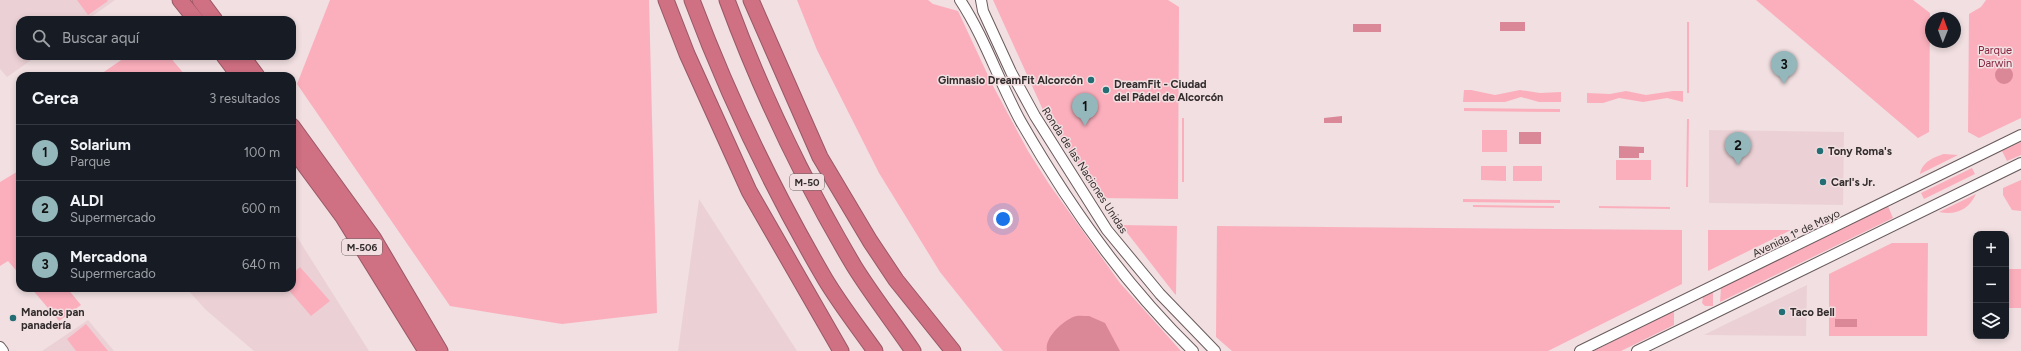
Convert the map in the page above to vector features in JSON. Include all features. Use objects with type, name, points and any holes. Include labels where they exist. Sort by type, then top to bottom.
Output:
[{"type":"highway","points":[[180,0],[194,16]]},
{"type":"highway","points":[[184,0],[194,16]]},
{"type":"highway","points":[[200,0],[212,16]]},
{"type":"highway","points":[[207,0],[219,16]]},
{"type":"highway","points":[[666,0],[693,68],[749,191],[841,351]]},
{"type":"highway","name":"M-50","points":[[692,0],[709,45],[771,180],[826,280],[875,351]]},
{"type":"highway","name":"M-50","points":[[726,0],[739,33],[799,167],[854,267],[913,351]]},
{"type":"highway","points":[[751,0],[820,157],[870,242],[896,280],[953,351]]},
{"type":"highway","points":[[227,60],[236,72]]},
{"type":"highway","points":[[245,60],[255,72]]},
{"type":"highway","points":[[248,60],[256,72]]},
{"type":"highway","name":"M-506","points":[[296,132],[374,239],[440,351]]},
{"type":"highway","name":"M-506","points":[[296,153],[343,217],[426,351]]},
{"type":"street","points":[[960,0],[971,16],[998,76],[1021,121],[1081,218],[1150,306],[1193,351]]},
{"type":"street","name":"Ronda de las Naciones Unidas","points":[[981,0],[984,11],[1011,72],[1035,116],[1107,230],[1160,294],[1215,351]]},
{"type":"street","name":"Avenida 1º de Mayo","points":[[1580,351],[2021,135]]},
{"type":"street","points":[[1637,351],[2021,163]]},
{"type":"street","points":[[0,346],[3,351]]},
{"type":"shaded area","points":[[0,0],[115,0],[93,16],[16,16],[16,60],[31,60],[7,77],[0,69]]},
{"type":"shaded area","points":[[1500,22],[1525,22],[1525,31],[1500,31]]},
{"type":"shaded area","points":[[1353,24],[1381,24],[1381,32],[1353,32]]},
{"type":"shaded area","points":[[2004,66],[2010,69],[2013,75],[2010,81],[2004,84],[1998,81],[1995,75],[1998,69]]},
{"type":"shaded area","points":[[1342,116],[1342,123],[1324,123],[1324,118]]},
{"type":"shaded area","points":[[1709,130],[1844,132],[1843,205],[1709,203]]},
{"type":"shaded area","points":[[1519,132],[1541,132],[1541,144],[1519,144]]},
{"type":"shaded area","points":[[1619,146],[1644,147],[1644,153],[1639,153],[1639,158],[1619,158]]},
{"type":"shaded area","points":[[699,199],[797,351],[678,351]]},
{"type":"shaded area","points":[[296,235],[369,351],[254,351],[206,310],[190,292],[296,292]]},
{"type":"shaded area","name":"Taco Bell","points":[[1807,285],[1806,336],[1704,335],[1728,323]]},
{"type":"shaded area","points":[[1075,316],[1089,316],[1105,323],[1120,351],[1047,351],[1048,341],[1059,327]]},
{"type":"shaded area","points":[[1835,319],[1857,319],[1857,327],[1835,327]]},
{"type":"shaded area","points":[[88,320],[114,351],[42,351]]},
{"type":"green space","points":[[77,0],[107,0],[108,1],[88,15]]},
{"type":"green space","points":[[330,0],[649,0],[657,313],[562,324],[450,306],[297,84]]},
{"type":"green space","points":[[797,0],[928,0],[933,4],[958,11],[992,84],[1028,151],[1049,184],[1120,283],[1181,351],[1003,351],[940,272],[879,173],[817,50]]},
{"type":"green space","name":"DreamFit - Ciudad del Pádel de Alcorcón","points":[[993,0],[1168,0],[1179,7],[1178,199],[1099,198],[1043,110]]},
{"type":"green space","points":[[1756,0],[1913,0],[1929,12],[1925,12],[1925,48],[1930,48],[1929,132],[1918,138]]},
{"type":"green space","name":"Parque Darwin","points":[[1986,0],[2021,0],[2021,118],[1979,138],[1968,132],[1969,14],[1981,7]]},
{"type":"green space","points":[[1687,22],[1689,22],[1689,93],[1687,93]]},
{"type":"green space","points":[[121,60],[172,60],[183,72],[104,72]]},
{"type":"green space","points":[[1464,90],[1495,95],[1520,90],[1540,93],[1561,92],[1561,102],[1539,102],[1521,97],[1505,102],[1463,102]]},
{"type":"green space","points":[[1626,91],[1646,95],[1683,91],[1683,102],[1667,98],[1643,102],[1619,98],[1603,103],[1587,103],[1587,93],[1610,94]]},
{"type":"green space","points":[[1464,108],[1560,109],[1560,112],[1464,111]]},
{"type":"green space","points":[[1182,118],[1184,118],[1184,182],[1182,182]]},
{"type":"green space","points":[[1687,119],[1689,119],[1688,187],[1686,187]]},
{"type":"green space","points":[[1482,130],[1507,130],[1507,152],[1482,152]]},
{"type":"green space","points":[[2021,142],[2021,155],[2007,161],[2002,151]]},
{"type":"green space","points":[[1944,154],[1958,155],[1920,174],[1926,163],[1933,158]]},
{"type":"green space","points":[[1616,160],[1651,160],[1651,180],[1616,180]]},
{"type":"green space","points":[[1481,166],[1506,166],[1506,181],[1481,180]]},
{"type":"green space","points":[[1513,166],[1542,166],[1542,181],[1513,181]]},
{"type":"green space","points":[[1972,168],[1975,174],[1924,199],[1921,193]]},
{"type":"green space","points":[[16,172],[16,270],[8,261],[0,266],[0,182]]},
{"type":"green space","points":[[2021,180],[2021,211],[2012,210],[2003,195],[2003,188]]},
{"type":"green space","points":[[1976,194],[1970,204],[1961,210],[1951,213],[1939,212]]},
{"type":"green space","points":[[1463,199],[1560,200],[1560,203],[1463,202]]},
{"type":"green space","points":[[1473,205],[1554,206],[1554,208],[1473,207]]},
{"type":"green space","points":[[1599,206],[1670,207],[1670,209],[1599,208]]},
{"type":"green space","points":[[1888,206],[1893,218],[1720,302],[1721,288]]},
{"type":"green space","points":[[1121,225],[1177,226],[1176,295],[1174,293]]},
{"type":"green space","points":[[1217,226],[1682,230],[1682,284],[1548,351],[1232,351],[1216,337]]},
{"type":"green space","points":[[1708,230],[1791,230],[1708,271]]},
{"type":"green space","points":[[1892,243],[1928,243],[1927,336],[1829,336],[1829,274]]},
{"type":"green space","points":[[300,267],[330,301],[311,316],[290,292],[296,292],[296,270]]},
{"type":"green space","points":[[2009,269],[2021,269],[2021,308],[2009,308]]},
{"type":"green space","points":[[34,292],[70,292],[81,305],[59,321]]},
{"type":"green space","points":[[1713,292],[1713,306],[1705,306],[1702,303],[1703,297]]},
{"type":"green space","points":[[1674,311],[1674,325],[1621,351],[1593,351]]},
{"type":"green space","points":[[86,324],[108,351],[76,351],[67,339]]},
{"type":"place","name":"Gimnasio DreamFit Alcorcón","points":[[1091,80]]},
{"type":"place","name":"Mercadona","points":[[1784,84]]},
{"type":"place","name":"DreamFit - Ciudad del Pádel de Alcorcón","points":[[1106,90]]},
{"type":"place","name":"Solarium","points":[[1085,126]]},
{"type":"place","name":"Tony Roma's","points":[[1820,151]]},
{"type":"place","name":"ALDI","points":[[1738,165]]},
{"type":"place","name":"Carl's Jr.","points":[[1823,182]]},
{"type":"place","name":"Taco Bell","points":[[1782,312]]},
{"type":"place","name":"Manolos pan panadería","points":[[13,318]]}]
